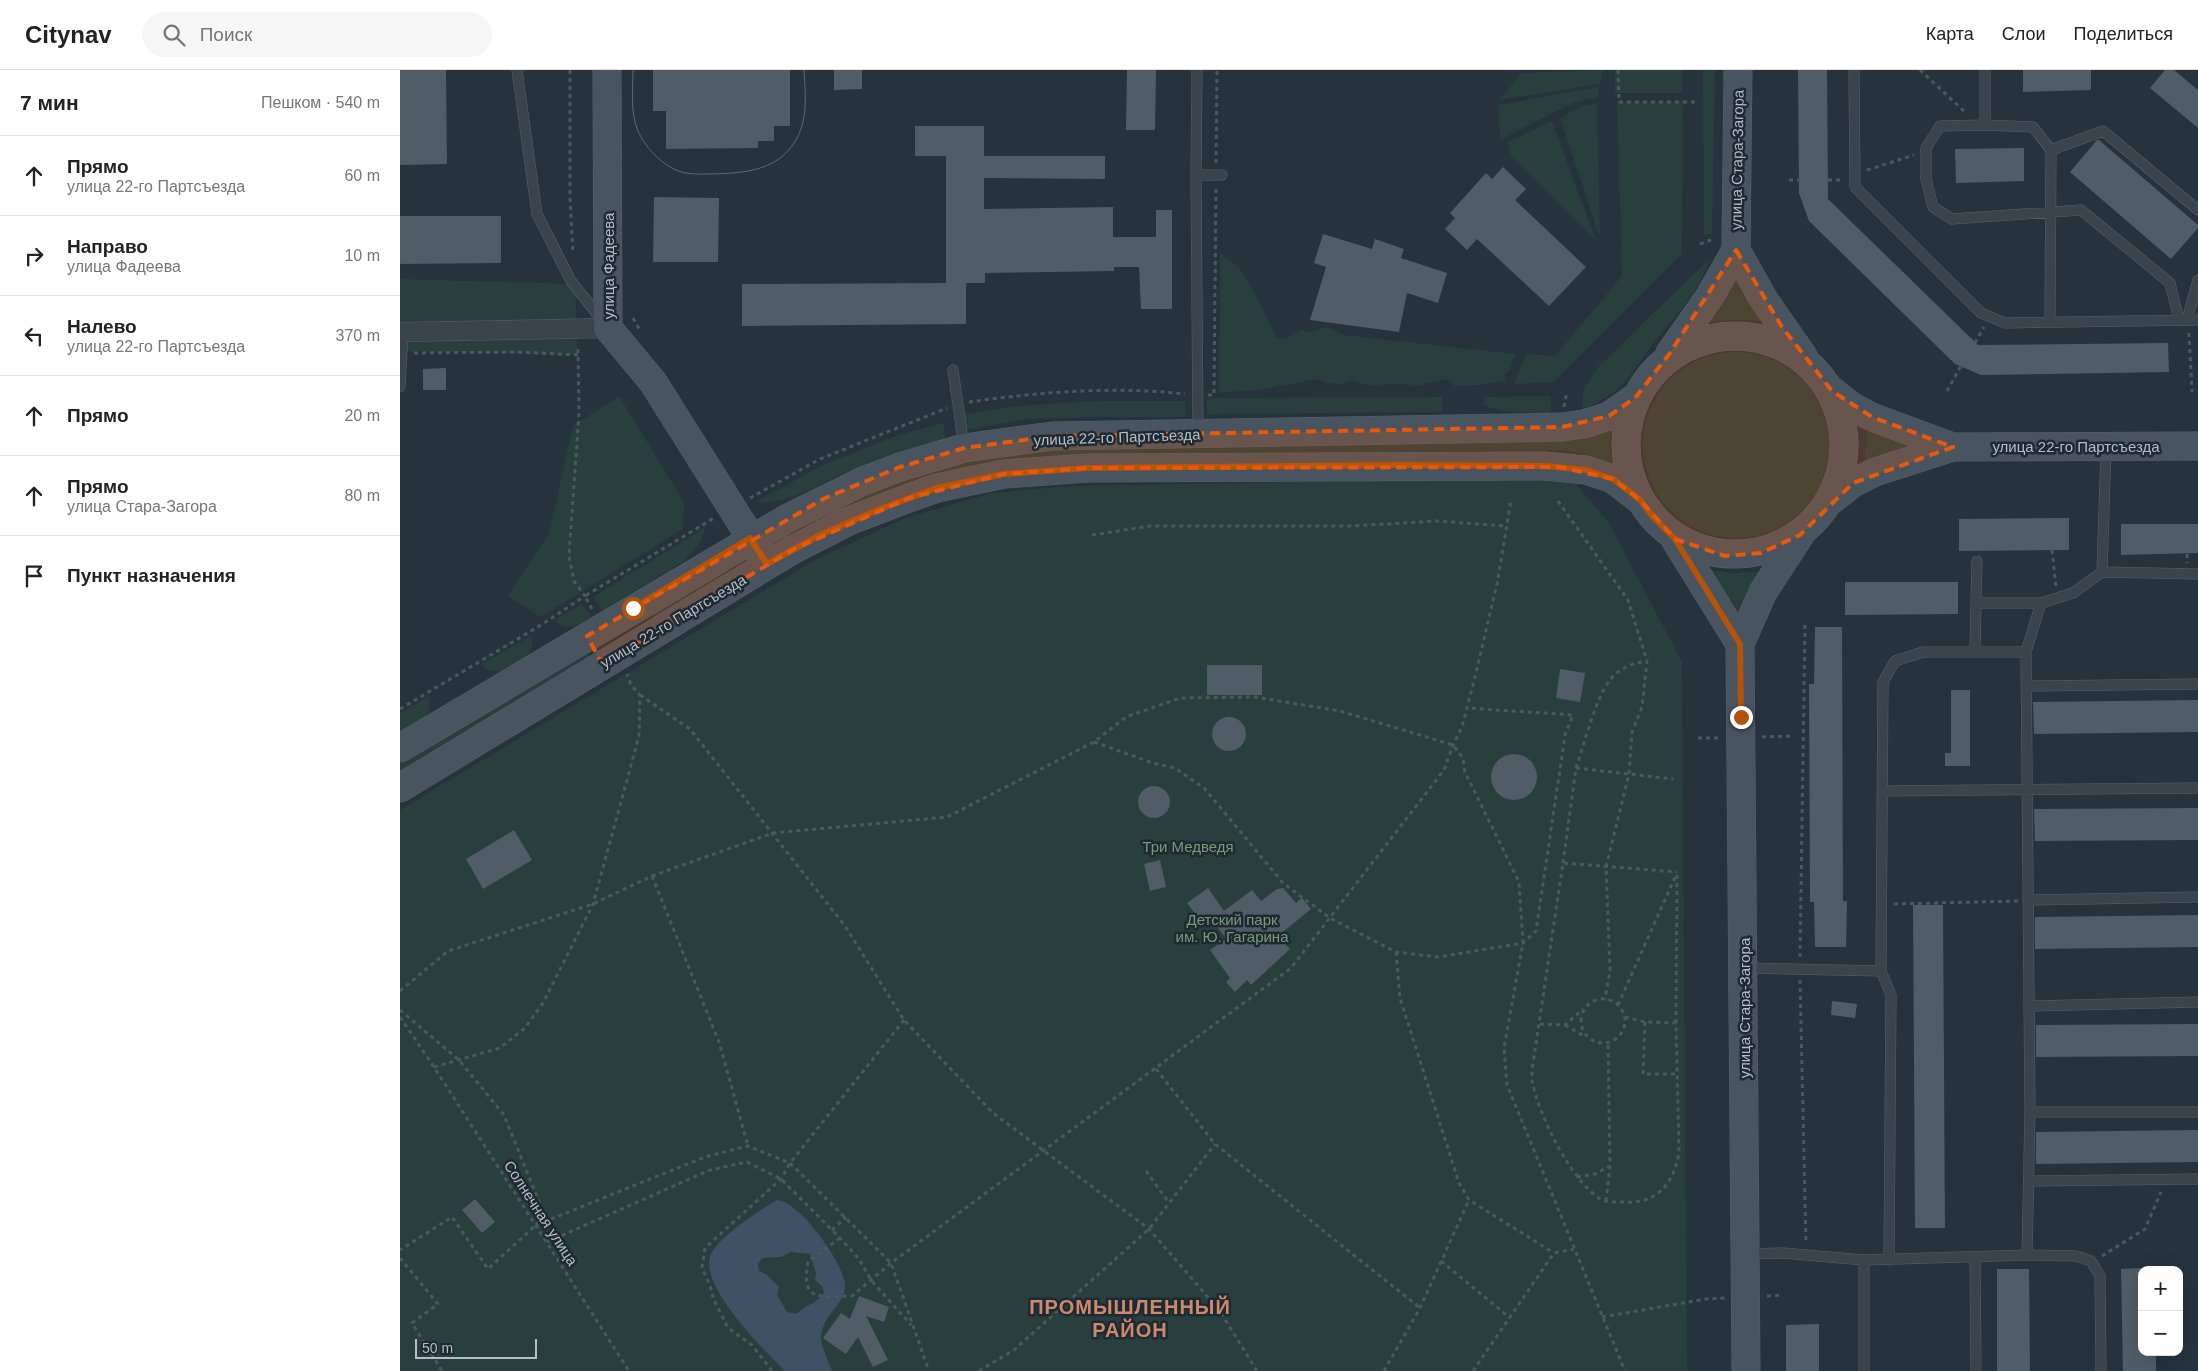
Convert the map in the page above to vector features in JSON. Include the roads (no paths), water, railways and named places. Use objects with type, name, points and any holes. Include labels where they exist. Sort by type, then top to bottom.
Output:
[{"type":"street","name":"улица Фадеева","points":[[607,70],[608,328],[653,382],[767,564]]},
{"type":"street","name":"улица Стара-Загора","points":[[1634,398],[1651,374],[1670,353],[1710,296],[1736,250],[1738,70]]},
{"type":"street","name":"улица Стара-Загора","points":[[1736,250],[1764,300],[1808,363]]},
{"type":"street","points":[[402,332],[608,328]]},
{"type":"street","points":[[1670,353],[1704,339],[1737,335],[1775,344],[1808,363],[1832,391],[1844,428],[1842,470],[1830,501]]},
{"type":"street","name":"улица 22-го Партсъезда","points":[[1832,391],[1850,406],[1872,417],[1954,446]]},
{"type":"street","points":[[1634,398],[1626,428],[1627,463],[1640,500],[1653,517],[1675,539],[1740,644]]},
{"type":"street","name":"улица 22-го Партсъезда","points":[[400,748],[750,538],[825,498],[900,467],[964,448],[1053,436],[1562,426],[1584,424],[1609,416],[1634,398]]},
{"type":"street","name":"улица 22-го Партсъезда","points":[[1830,501],[1853,483],[1875,472],[1954,446],[2198,446]]},
{"type":"street","name":"улица 22-го Партсъезда","points":[[400,788],[767,564],[849,521],[937,488],[1004,474],[1070,469],[1401,465],[1545,466],[1586,470],[1613,479],[1640,500]]},
{"type":"street","name":"улица Стара-Загора","points":[[1746,1371],[1740,644],[1763,592],[1800,535],[1830,501]]},
{"type":"street","points":[[1675,539],[1695,548],[1725,556],[1761,553],[1800,535]]},
{"type":"street","points":[[633,608],[648,636]]},
{"type":"street","points":[[587,636],[602,664]]},
{"type":"lane","points":[[517,70],[537,214],[571,281],[608,328]]},
{"type":"lane","points":[[1197,70],[1198,434]]},
{"type":"lane","points":[[1854,70],[1855,187],[1982,313],[2005,322],[2188,320]]},
{"type":"lane","points":[[1982,125],[1986,70]]},
{"type":"lane","points":[[2050,322],[2051,211],[2051,150],[2033,127],[1940,126],[1926,151],[1926,179],[1933,207],[1952,219],[2051,211],[2081,210],[2170,283],[2188,320]]},
{"type":"lane","points":[[2051,150],[2103,131],[2198,210]]},
{"type":"lane","points":[[1196,175],[1219,175]]},
{"type":"lane","points":[[2188,320],[2198,280]]},
{"type":"lane","points":[[400,387],[402,332]]},
{"type":"lane","points":[[953,370],[964,448]]},
{"type":"lane","points":[[2102,572],[2106,447]]},
{"type":"lane","points":[[1975,651],[1977,561]]},
{"type":"lane","points":[[1976,603],[2041,603],[2073,594],[2102,572],[2198,574]]},
{"type":"lane","points":[[2027,1255],[2030,1112],[2026,652],[2041,603]]},
{"type":"lane","points":[[1889,1260],[1891,995],[1881,971],[1883,682],[1895,661],[1923,652],[2026,652]]},
{"type":"lane","points":[[2026,686],[2198,684]]},
{"type":"lane","points":[[1882,791],[2198,788]]},
{"type":"lane","points":[[2028,900],[2198,897]]},
{"type":"lane","points":[[1744,968],[1881,971]]},
{"type":"lane","points":[[2029,1006],[2198,1002]]},
{"type":"lane","points":[[2030,1112],[2198,1112]]},
{"type":"lane","points":[[2029,1181],[2198,1179]]},
{"type":"lane","points":[[1745,1254],[1783,1253],[1864,1260],[2027,1255],[2076,1256],[2092,1263],[2100,1276],[2101,1371]]},
{"type":"lane","points":[[1974,1257],[1976,1371]]},
{"type":"lane","points":[[1864,1260],[1864,1371]]},
{"type":"water","points":[[777,1200],[797,1210],[808,1221],[837,1262],[842,1274],[845,1284],[844,1292],[842,1298],[825,1322],[821,1338],[832,1371],[785,1371],[734,1315],[722,1298],[713,1280],[709,1265],[712,1252],[717,1245],[742,1223]],"holes":[[[791,1252],[810,1254],[816,1273],[815,1280],[822,1286],[824,1293],[818,1300],[797,1314],[787,1312],[777,1295],[779,1287],[767,1275],[759,1271],[758,1264],[762,1258],[781,1257]]]},
{"type":"tram line","points":[[633,70],[632,101],[635,124],[644,142],[668,166],[678,171],[692,174],[724,174],[750,171],[762,168],[783,156],[799,134],[804,119],[804,70]]},
{"type":"district","name":"ПРОМЫШЛЕННЫЙ РАЙОН","points":[[1130,1318]]},
{"type":"park label","name":"Три Медведя","points":[[1188,846]]},
{"type":"park label","name":"Детский парк им. Ю. Гагарина","points":[[1232,928]]}]
